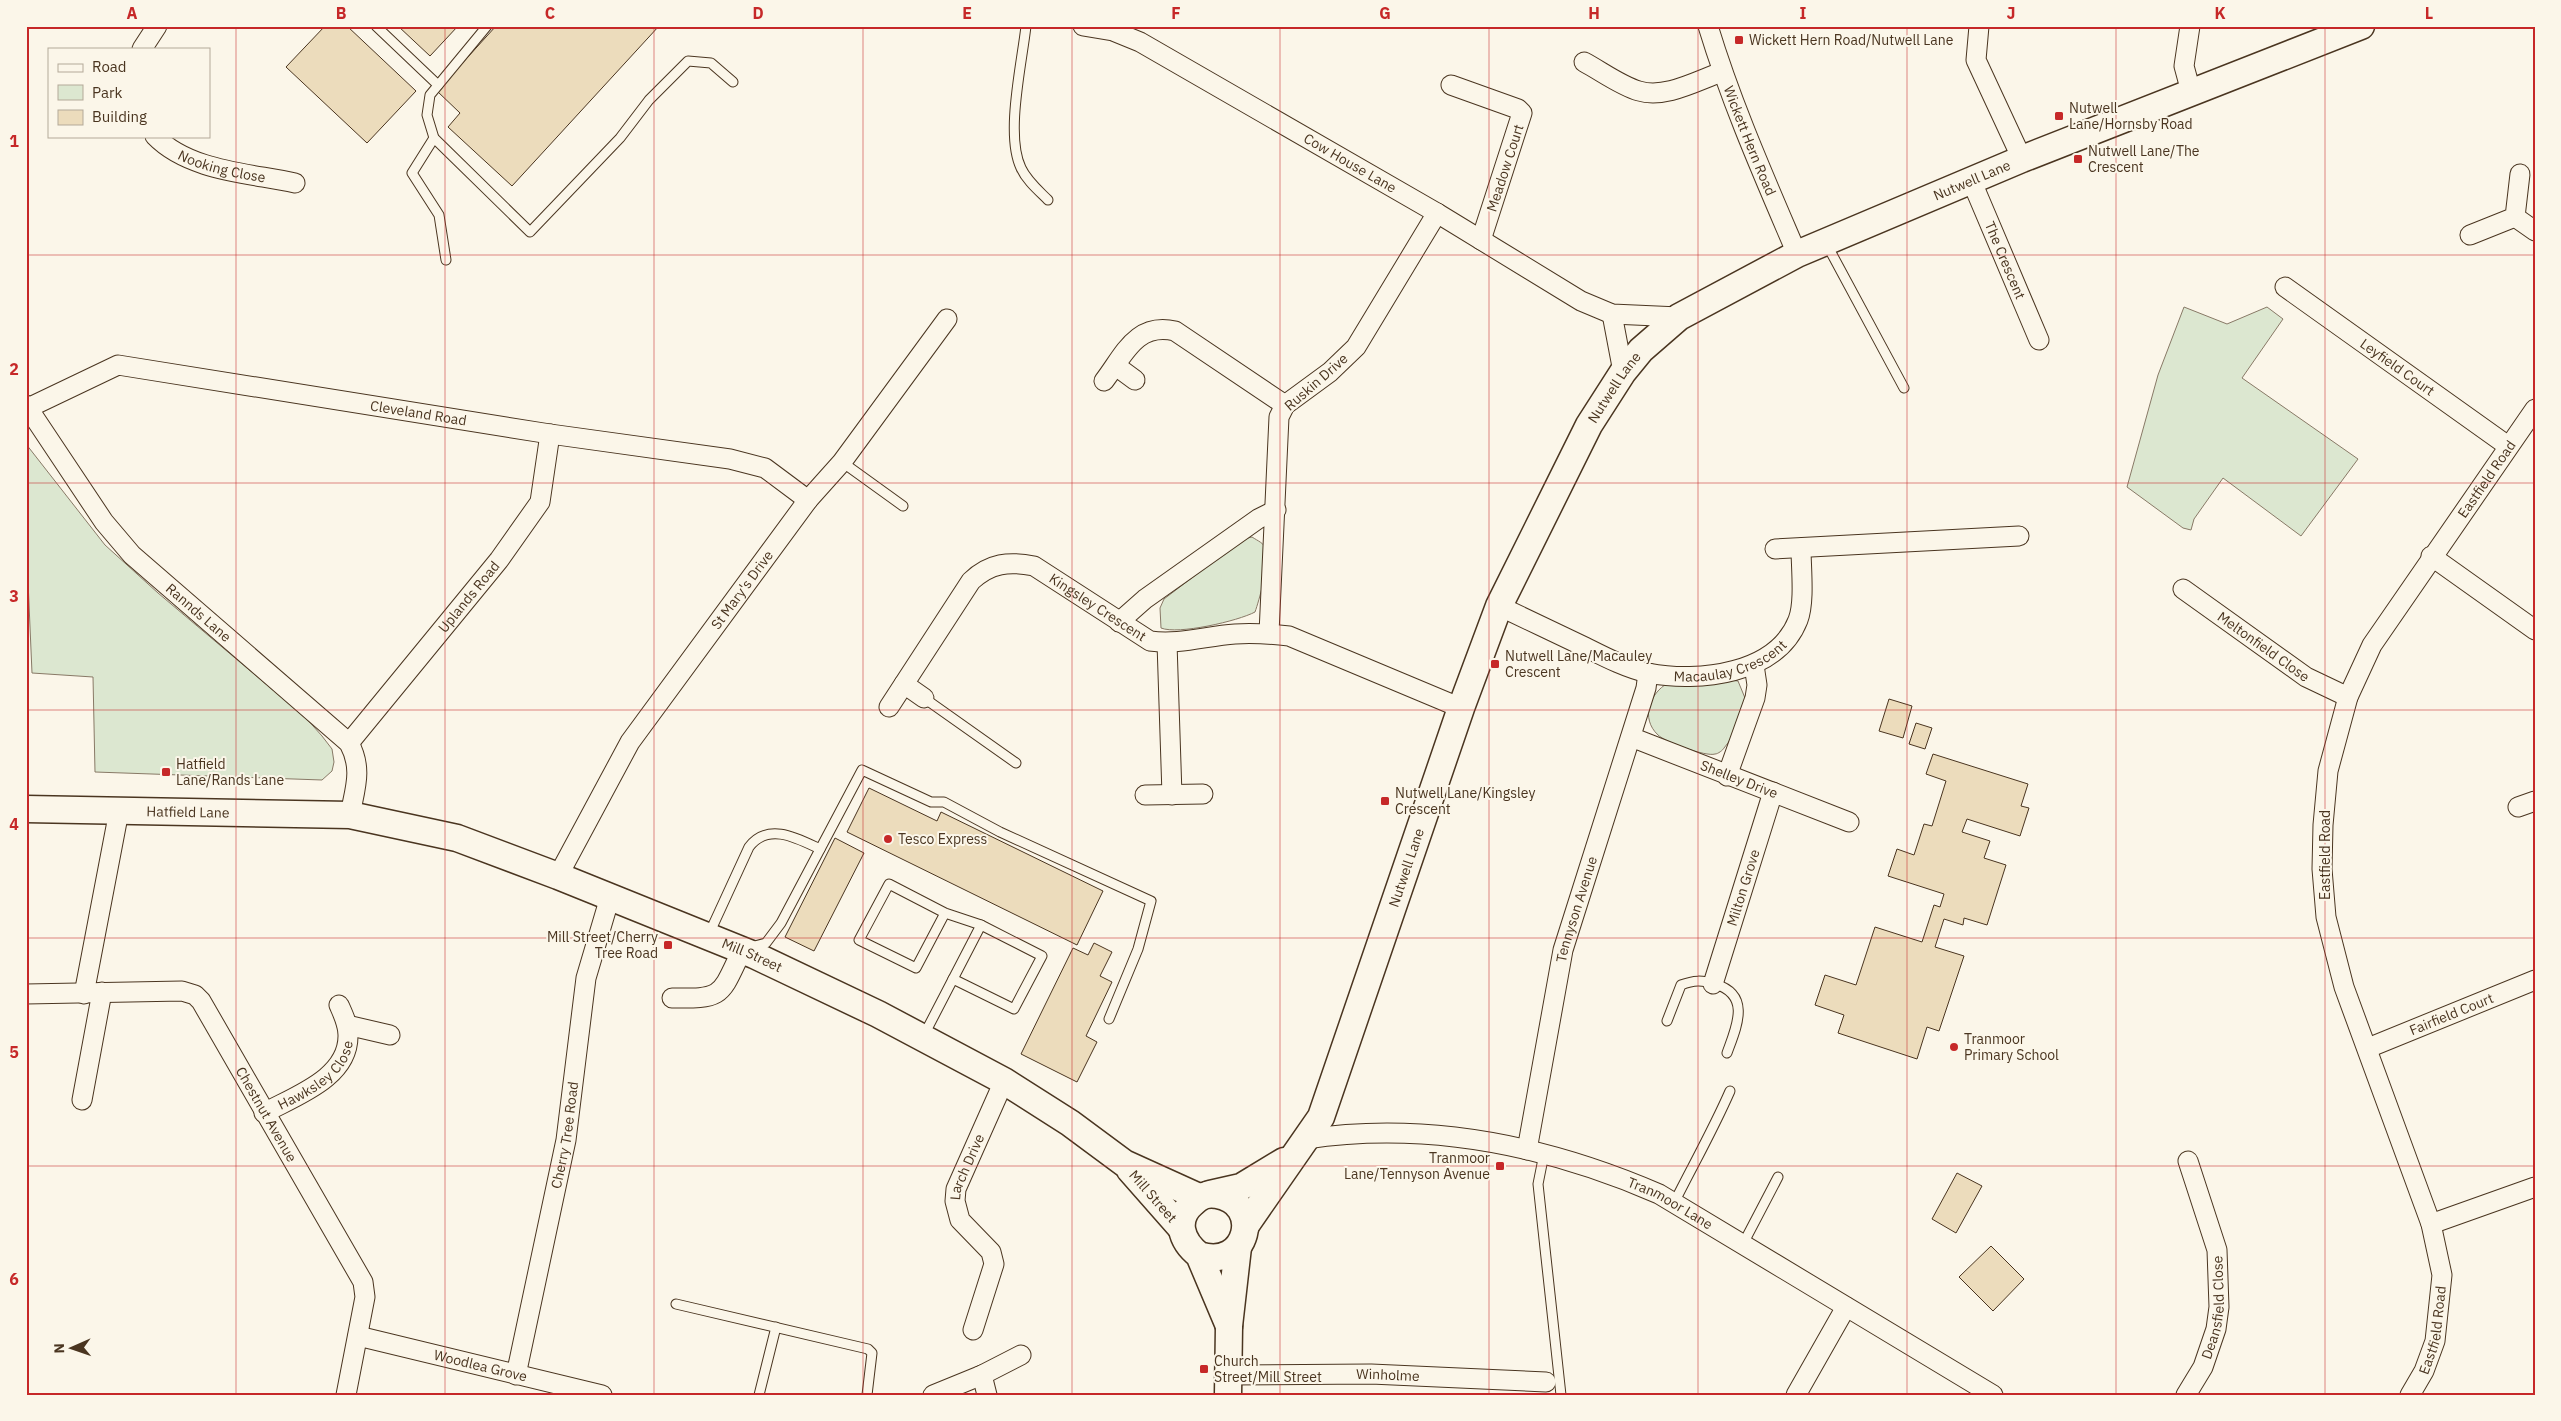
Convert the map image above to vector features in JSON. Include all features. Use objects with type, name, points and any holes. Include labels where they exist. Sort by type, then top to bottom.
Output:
[{"type":"street","points":[[143,48],[157,26]]},
{"type":"street","name":"Cow House Lane","points":[[1083,26],[1113,32],[1140,42],[1481,240],[1581,301],[1612,314],[1679,317]]},
{"type":"street","name":"Wickett Hern Road","points":[[1708,26],[1722,72],[1744,131],[1797,254]]},
{"type":"street","points":[[1979,26],[1976,60],[2022,159]]},
{"type":"street","points":[[2190,26],[2184,66],[2191,92]]},
{"type":"street","name":"Nutwell Lane","points":[[1242,1236],[1320,1117],[1461,708],[1499,606],[1589,425],[1623,372],[1641,350],[1679,317],[1797,254],[1972,182],[2022,159],[2362,26]]},
{"type":"street","points":[[1584,62],[1638,91],[1652,93],[1668,91],[1722,72]]},
{"type":"street","name":"Meadow Court","points":[[1451,85],[1518,109],[1522,113],[1481,240]]},
{"type":"street","name":"Nooking Close","points":[[157,138],[168,149],[194,162],[295,183]]},
{"type":"street","points":[[2515,217],[2520,174]]},
{"type":"street","name":"The Crescent","points":[[1972,182],[2039,340]]},
{"type":"street","name":"Ruskin Drive","points":[[1268,634],[1276,510],[1278,425],[1285,405],[1330,372],[1356,347],[1436,214]]},
{"type":"street","points":[[2515,217],[2535,231]]},
{"type":"street","points":[[2470,235],[2515,217]]},
{"type":"street","name":"Leyfield Court","points":[[2285,286],[2508,446]]},
{"type":"street","points":[[1612,314],[1623,372]]},
{"type":"street","name":"St Mary's Drive","points":[[558,876],[630,742],[808,500],[842,462],[947,319]]},
{"type":"street","points":[[1104,381],[1138,336],[1147,331],[1163,328],[1175,331],[1285,405]]},
{"type":"street","name":"Cleveland Road","points":[[27,407],[118,365],[550,434],[730,459],[765,468],[808,500]]},
{"type":"street","points":[[1116,366],[1135,380]]},
{"type":"street","name":"Rannds Lane","points":[[27,407],[104,522],[132,555],[349,743]]},
{"type":"street","name":"Eastfield Road","points":[[2410,1395],[2424,1371],[2435,1341],[2442,1275],[2431,1224],[2368,1048],[2344,988],[2334,954],[2326,917],[2322,869],[2323,825],[2328,771],[2348,697],[2372,645],[2431,556],[2535,408]]},
{"type":"street","name":"Uplands Road","points":[[349,743],[499,560],[540,502],[550,434]]},
{"type":"street","points":[[1119,622],[1145,599],[1258,519],[1276,510]]},
{"type":"street","points":[[1775,549],[2018,536]]},
{"type":"street","name":"Macaulay Crescent","points":[[1499,606],[1619,664],[1648,673],[1682,676],[1724,673],[1754,665],[1779,649],[1799,619],[1800,548]]},
{"type":"street","points":[[2431,556],[2535,630]]},
{"type":"street","name":"Kingsley Crescent","points":[[889,707],[971,581],[981,572],[995,566],[1013,562],[1034,566],[1150,641],[1167,644],[1235,634],[1268,634],[1302,641],[1461,708]]},
{"type":"street","name":"Meltonfield Close","points":[[2183,589],[2306,677],[2348,697]]},
{"type":"street","points":[[1167,644],[1172,795]]},
{"type":"street","points":[[1727,776],[1755,698],[1757,685],[1754,665]]},
{"type":"street","name":"Tennyson Avenue","points":[[1535,1152],[1563,950],[1631,737],[1648,673]]},
{"type":"street","points":[[904,684],[924,698]]},
{"type":"street","name":"Shelley Drive","points":[[1631,737],[1849,822]]},
{"type":"street","points":[[349,743],[356,757],[358,775],[350,815]]},
{"type":"street","name":"Milton Grove","points":[[1713,984],[1773,792]]},
{"type":"street","points":[[1145,795],[1203,794]]},
{"type":"street","name":"Hatfield Lane","points":[[26,809],[350,815]]},
{"type":"street","points":[[82,1100],[93,993],[118,811]]},
{"type":"street","name":"Mill Street","points":[[350,815],[457,838],[558,876],[742,950],[923,1037],[1004,1081],[1070,1123],[1124,1164],[1181,1228]]},
{"type":"street","name":"Cherry Tree Road","points":[[516,1374],[566,1140],[586,978],[610,897]]},
{"type":"street","points":[[672,998],[711,997],[724,987],[742,950]]},
{"type":"street","name":"Fairfield Court","points":[[2368,1048],[2535,980]]},
{"type":"street","name":"Chestnut Avenue","points":[[26,994],[182,991],[195,995],[201,1001],[363,1282],[364,1297],[346,1395]]},
{"type":"street","name":"Hawksley Close","points":[[264,1113],[327,1078],[340,1063],[348,1036],[347,1025],[339,1005]]},
{"type":"street","name":"Hawksley Close","points":[[347,1025],[390,1035]]},
{"type":"street","name":"Larch Drive","points":[[973,1330],[994,1264],[991,1252],[960,1220],[955,1201],[956,1189],[1004,1081]]},
{"type":"street","name":"Tranmoor Lane","points":[[1298,1149],[1366,1133],[1440,1134],[1535,1152],[1616,1175],[1674,1203],[1993,1395]]},
{"type":"street","name":"Nutwell Lane","points":[[1205,1195],[1240,1187],[1298,1149]]},
{"type":"street","name":"Deansfield Close","points":[[2186,1395],[2203,1367],[2216,1328],[2219,1299],[2217,1250],[2188,1161]]},
{"type":"street","name":"Mill Street","points":[[1124,1164],[1205,1195]]},
{"type":"street","points":[[2431,1224],[2535,1187]]},
{"type":"street","points":[[1228,1385],[1229,1326],[1242,1236],[1243,1214],[1236,1203],[1226,1196],[1205,1195],[1187,1207],[1182,1217],[1181,1228],[1190,1248],[1198,1255],[1229,1326]]},
{"type":"street","points":[[1198,1255],[1219,1258],[1230,1254],[1242,1236]]},
{"type":"street","points":[[1796,1395],[1846,1307]]},
{"type":"street","name":"Woodlea Grove","points":[[358,1336],[602,1395]]},
{"type":"street","points":[[933,1395],[982,1375],[1021,1355]]},
{"type":"street","name":"Winholme","points":[[1228,1385],[1371,1374],[1546,1382]]},
{"type":"street","points":[[982,1375],[987,1395]]},
{"type":"lane","points":[[376,26],[438,85]]},
{"type":"lane","points":[[487,26],[430,95],[427,115],[434,138],[530,232],[620,138],[649,100],[688,61],[711,63],[733,82]]},
{"type":"lane","points":[[1026,26],[1014,126],[1014,149],[1020,167],[1028,181],[1048,200]]},
{"type":"lane","points":[[434,138],[412,173],[439,215],[446,260]]},
{"type":"lane","points":[[1826,242],[1904,388]]},
{"type":"lane","points":[[842,462],[903,506]]},
{"type":"lane","points":[[924,698],[1016,764]]},
{"type":"lane","points":[[742,950],[766,943],[781,922],[862,770],[931,802],[944,802],[1000,832],[1152,901],[1138,949],[1109,1019]]},
{"type":"lane","points":[[708,936],[749,847],[755,839],[773,833],[783,834],[820,849]]},
{"type":"lane","points":[[945,912],[916,968],[859,940],[889,884],[945,912],[981,925],[1042,956],[1014,1009],[953,979]]},
{"type":"lane","points":[[923,1037],[981,925]]},
{"type":"lane","points":[[1667,1021],[1681,985],[1696,981],[1726,987],[1732,992],[1737,1002],[1737,1026],[1727,1053]]},
{"type":"lane","points":[[1674,1203],[1702,1146],[1712,1134],[1730,1091]]},
{"type":"lane","points":[[1535,1152],[1562,1395]]},
{"type":"lane","points":[[1743,1244],[1778,1177]]},
{"type":"lane","points":[[676,1304],[868,1349],[872,1353],[866,1395]]},
{"type":"lane","points":[[759,1395],[776,1328]]},
{"type":"green space","points":[[2184,307],[2227,324],[2267,307],[2283,319],[2242,378],[2358,459],[2301,536],[2223,478],[2194,519],[2191,530],[2183,528],[2127,487],[2158,375]]},
{"type":"green space","points":[[26,444],[105,545],[158,593],[305,717],[332,749],[334,762],[332,771],[322,780],[95,772],[93,677],[32,673],[26,535]]},
{"type":"green space","points":[[1252,537],[1261,542],[1268,555],[1264,581],[1255,612],[1247,616],[1208,626],[1180,630],[1161,628],[1160,608],[1164,599],[1243,539]]},
{"type":"green space","points":[[1738,681],[1745,698],[1732,737],[1719,753],[1703,753],[1662,738],[1649,721],[1652,699],[1668,683]]},
{"type":"building","points":[[325,26],[347,26],[416,91],[367,143],[286,67]]},
{"type":"building","points":[[398,26],[458,26],[430,56]]},
{"type":"building","points":[[496,26],[659,26],[512,186],[448,127],[460,113],[437,91]]},
{"type":"building","points":[[1889,699],[1912,706],[1903,738],[1879,731]]},
{"type":"building","points":[[1916,723],[1932,728],[1925,749],[1909,744]]},
{"type":"building","points":[[1933,754],[2028,784],[2021,806],[2029,808],[2020,836],[1967,819],[1962,832],[1990,841],[1984,858],[2006,865],[1987,925],[1964,918],[1963,925],[1944,919],[1935,947],[1964,956],[1939,1031],[1927,1027],[1917,1059],[1838,1033],[1844,1015],[1815,1005],[1825,975],[1856,985],[1875,927],[1922,942],[1934,905],[1940,907],[1944,894],[1888,876],[1897,849],[1914,855],[1924,824],[1932,826],[1946,781],[1926,774]]},
{"type":"building","points":[[869,788],[937,821],[941,812],[1103,891],[1077,945],[847,832]]},
{"type":"building","points":[[835,838],[864,853],[814,951],[785,937]]},
{"type":"building","points":[[1094,943],[1112,952],[1100,976],[1112,982],[1086,1036],[1097,1042],[1077,1082],[1021,1054],[1073,948],[1088,955]]},
{"type":"building","points":[[1957,1173],[1982,1186],[1956,1233],[1932,1219]]},
{"type":"building","points":[[1991,1246],[2024,1279],[1993,1311],[1959,1277]]},
{"type":"place","name":"Wickett Hern Road/Nutwell Lane","points":[[1739,40]]},
{"type":"place","name":"Nutwell Lane/Hornsby Road","points":[[2059,116]]},
{"type":"place","name":"Nutwell Lane/The Crescent","points":[[2078,159]]},
{"type":"place","name":"Nutwell Lane/Macauley Crescent","points":[[1495,664]]},
{"type":"place","name":"Hatfield Lane/Rands Lane","points":[[166,772]]},
{"type":"place","name":"Nutwell Lane/Kingsley Crescent","points":[[1385,801]]},
{"type":"place","name":"Tesco Express","points":[[888,839]]},
{"type":"place","name":"Mill Street/Cherry Tree Road","points":[[668,945]]},
{"type":"place","name":"Tranmoor Primary School","points":[[1954,1047]]},
{"type":"place","name":"Tranmoor Lane/Tennyson Avenue","points":[[1500,1166]]},
{"type":"place","name":"Church Street/Mill Street","points":[[1204,1369]]}]
